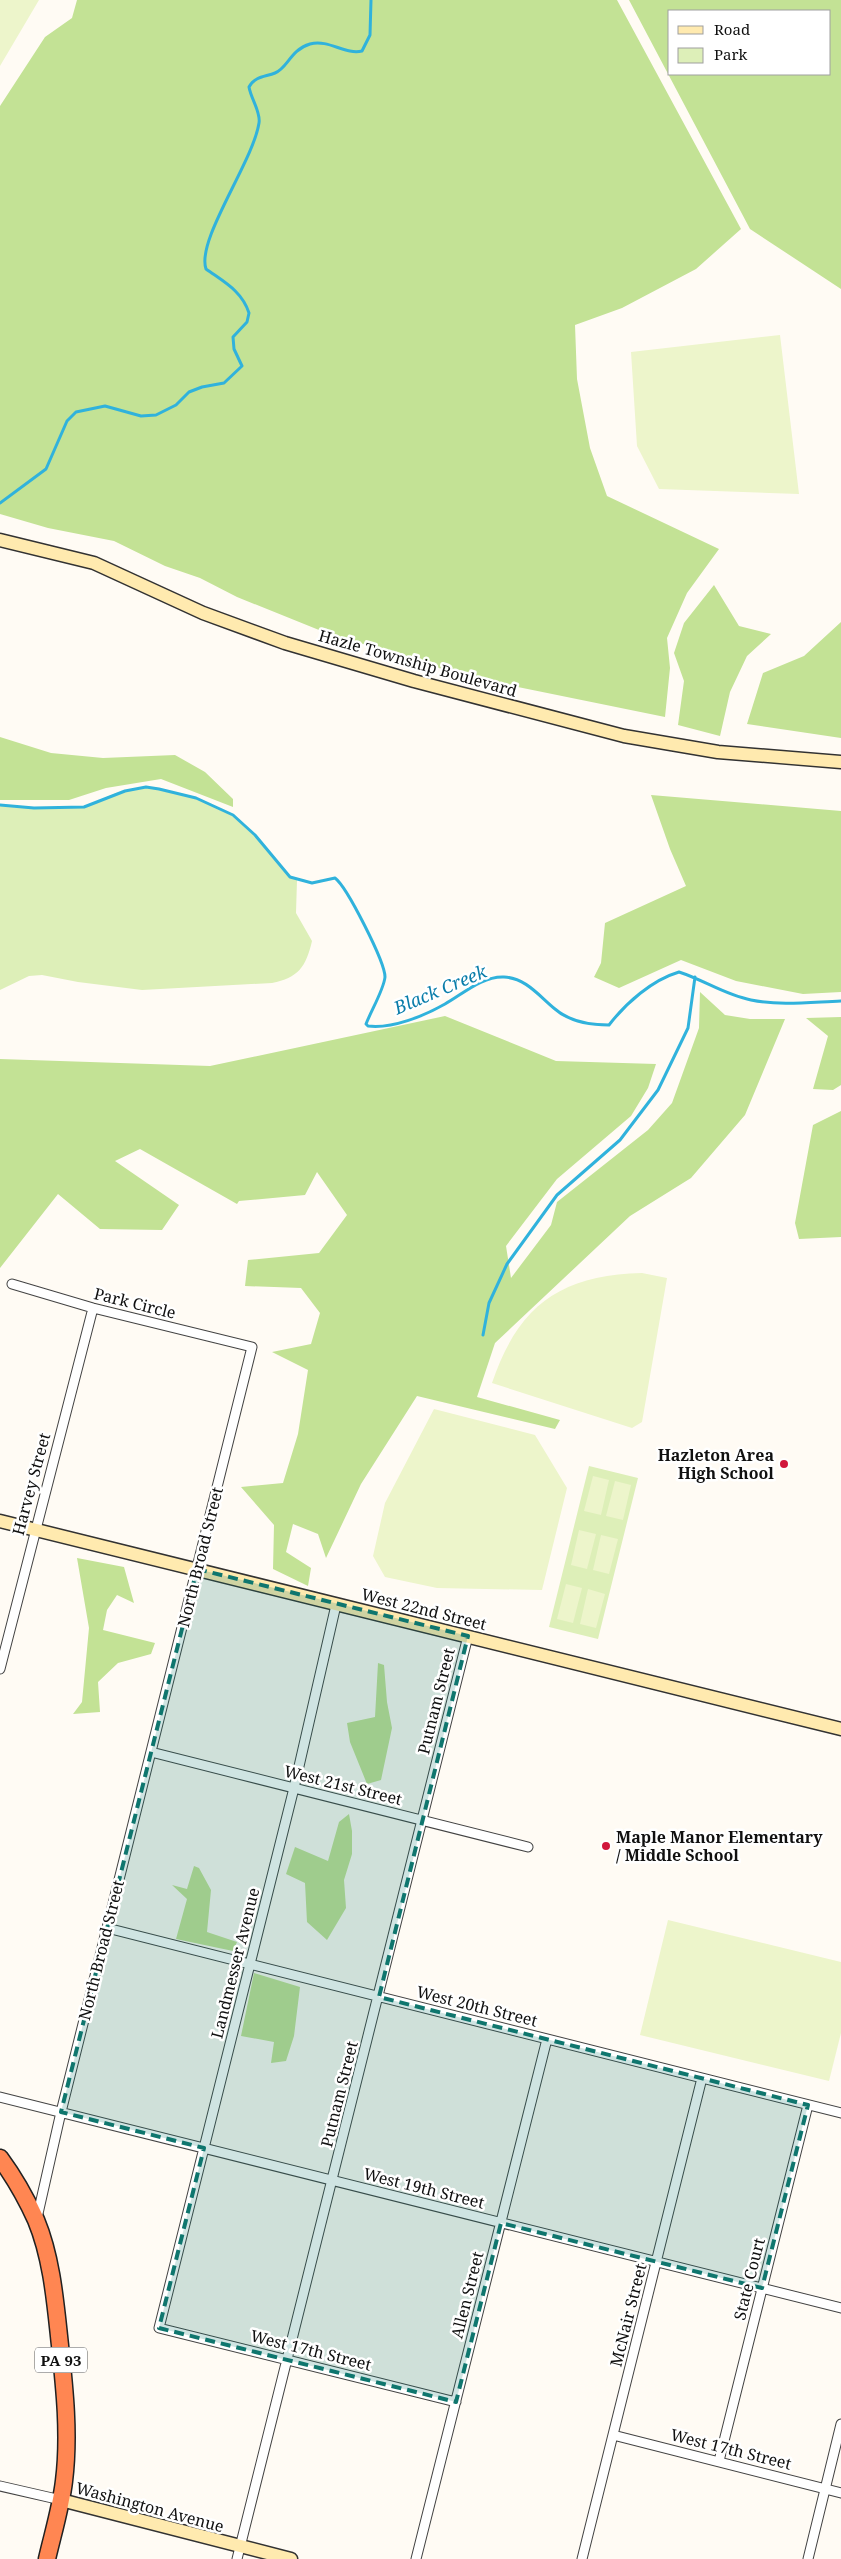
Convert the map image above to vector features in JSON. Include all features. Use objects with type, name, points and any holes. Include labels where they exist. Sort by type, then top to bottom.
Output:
[{"type":"highway","name":"PA 93","points":[[0,2158],[16,2180],[36,2221],[47,2256],[55,2298],[62,2364],[66,2455],[60,2500],[47,2559]]},
{"type":"street","name":"Hazle Township Boulevard","points":[[0,540],[94,563],[212,617],[285,643],[414,681],[624,736],[718,752],[841,762]]},
{"type":"street","name":"Park Circle","points":[[12,1284],[93,1308],[252,1347]]},
{"type":"street","name":"Harvey Street","points":[[0,1669],[93,1308]]},
{"type":"street","name":"North Broad Street","points":[[36,2221],[61,2112],[252,1347]]},
{"type":"street","name":"West 22nd Street","points":[[0,1521],[841,1729]]},
{"type":"street","name":"Landmesser Avenue","points":[[159,2328],[294,1788],[336,1605]]},
{"type":"street","name":"Putnam Street","points":[[238,2553],[288,2360],[468,1636]]},
{"type":"street","name":"West 21st Street","points":[[151,1752],[528,1847]]},
{"type":"street","name":"West 20th Street","points":[[107,1928],[841,2113]]},
{"type":"street","name":"Allen Street","points":[[416,2559],[546,2039]]},
{"type":"street","name":"McNair Street","points":[[582,2559],[702,2078]]},
{"type":"street","name":"West 19th Street","points":[[0,2097],[841,2308]]},
{"type":"street","name":"State Court","points":[[719,2461],[808,2104]]},
{"type":"street","name":"West 17th Street","points":[[159,2328],[456,2402]]},
{"type":"street","points":[[808,2559],[841,2424]]},
{"type":"street","name":"West 17th Street","points":[[614,2435],[841,2493]]},
{"type":"street","name":"Washington Avenue","points":[[0,2486],[60,2500],[238,2553],[291,2559]]},
{"type":"highlighted area","points":[[197,1569],[468,1636],[379,1997],[808,2105],[762,2288],[501,2223],[456,2402],[159,2328],[204,2148],[61,2112]]},
{"type":"green space","points":[[0,0],[39,0],[0,66]]},
{"type":"green space","points":[[77,0],[617,0],[741,229],[696,269],[622,308],[575,325],[577,379],[590,448],[607,496],[719,549],[687,593],[667,638],[670,668],[665,717],[464,676],[319,630],[237,597],[200,578],[165,566],[114,541],[48,528],[0,514],[0,106],[45,37],[72,18]]},
{"type":"green space","points":[[629,0],[841,0],[841,289],[750,229],[669,75],[831,75],[831,10],[668,10],[668,74]]},
{"type":"green space","points":[[780,335],[799,494],[659,489],[637,446],[631,352]]},
{"type":"green space","points":[[714,585],[739,626],[771,634],[747,656],[730,692],[720,736],[678,725],[684,681],[674,653],[684,623]]},
{"type":"green space","points":[[841,622],[841,738],[747,724],[763,673],[804,656]]},
{"type":"green space","points":[[0,737],[51,753],[103,758],[175,755],[205,772],[233,799],[233,807],[161,779],[106,788],[69,800],[0,800]]},
{"type":"green space","points":[[146,787],[194,798],[223,810],[236,818],[265,846],[282,868],[297,880],[296,913],[312,941],[307,958],[300,970],[288,978],[272,983],[142,990],[78,982],[42,975],[29,976],[0,990],[0,805],[34,808],[84,807],[116,793]]},
{"type":"green space","points":[[651,795],[841,811],[841,992],[803,994],[736,981],[681,960],[619,988],[594,977],[601,963],[605,923],[686,886],[670,849]]},
{"type":"green space","points":[[700,992],[725,1015],[750,1019],[785,1019],[745,1115],[691,1178],[630,1216],[495,1343],[477,1397],[560,1420],[555,1429],[417,1396],[361,1484],[326,1558],[318,1534],[293,1524],[286,1552],[311,1568],[308,1586],[273,1569],[274,1525],[241,1487],[283,1483],[298,1434],[308,1370],[272,1352],[311,1344],[320,1313],[301,1288],[245,1286],[248,1260],[319,1253],[347,1215],[317,1172],[305,1195],[239,1201],[237,1204],[140,1149],[115,1161],[179,1205],[162,1230],[100,1229],[58,1194],[0,1268],[0,1059],[210,1066],[445,1016],[556,1061],[656,1064],[648,1088],[631,1116],[557,1179],[506,1246],[511,1278],[551,1225],[557,1202],[648,1130],[672,1103],[699,1028]]},
{"type":"green space","points":[[841,1017],[841,1085],[833,1090],[813,1089],[828,1036],[806,1018]]},
{"type":"green space","points":[[841,1111],[841,1237],[799,1239],[795,1223],[813,1125]]},
{"type":"green space","points":[[642,1273],[667,1278],[642,1422],[632,1428],[492,1383],[503,1356],[515,1334],[529,1315],[546,1300],[565,1288],[588,1280],[613,1275]]},
{"type":"green space","points":[[434,1409],[535,1435],[567,1488],[542,1590],[437,1588],[385,1577],[373,1556],[385,1503]]},
{"type":"green space","points":[[589,1466],[638,1478],[598,1639],[549,1627]]},
{"type":"green space","points":[[593,1476],[609,1480],[601,1515],[584,1511]]},
{"type":"green space","points":[[615,1481],[631,1485],[623,1520],[606,1516]]},
{"type":"green space","points":[[579,1530],[596,1534],[587,1569],[571,1565]]},
{"type":"green space","points":[[601,1535],[618,1539],[609,1574],[593,1570]]},
{"type":"green space","points":[[77,1558],[124,1567],[134,1603],[117,1595],[107,1610],[103,1630],[155,1643],[151,1654],[118,1663],[98,1682],[100,1712],[73,1714],[82,1702],[89,1628]]},
{"type":"green space","points":[[566,1584],[582,1588],[573,1623],[557,1619]]},
{"type":"green space","points":[[588,1589],[605,1594],[596,1628],[580,1624]]},
{"type":"green space","points":[[378,1663],[384,1665],[387,1702],[392,1728],[381,1780],[367,1784],[350,1742],[347,1723],[375,1717]]},
{"type":"green space","points":[[349,1814],[352,1831],[352,1854],[344,1880],[346,1908],[327,1940],[307,1922],[305,1883],[286,1874],[295,1847],[328,1861],[339,1822]]},
{"type":"green space","points":[[194,1866],[199,1868],[211,1890],[207,1932],[237,1942],[233,1951],[176,1939],[187,1899],[172,1885],[187,1889]]},
{"type":"green space","points":[[668,1920],[841,1962],[841,2033],[829,2081],[640,2035]]},
{"type":"green space","points":[[254,1973],[300,1987],[294,2036],[286,2061],[271,2063],[274,2042],[241,2036]]},
{"type":"waterway","points":[[0,503],[46,469],[67,421],[76,412],[105,406],[141,416],[156,415],[176,405],[189,392],[202,387],[224,383],[242,366],[234,349],[233,337],[247,322],[249,313],[246,305],[237,293],[206,269],[205,256],[209,239],[217,220],[255,139],[259,114],[249,87],[257,79],[279,71],[298,50],[310,44],[317,43],[349,51],[362,51],[370,35],[371,0]]},
{"type":"waterway","name":"Black Creek","points":[[0,805],[34,808],[84,807],[125,791],[146,787],[196,798],[233,815],[255,835],[290,877],[312,883],[335,878],[341,884],[372,941],[385,977],[380,994],[366,1024],[368,1026],[387,1026],[418,1017],[445,1004],[480,982],[496,977],[512,978],[526,984],[567,1017],[580,1022],[602,1025],[609,1025],[623,1009],[649,986],[679,972],[732,995],[762,1002],[807,1003],[841,1001]]},
{"type":"waterway","points":[[483,1335],[489,1303],[507,1264],[557,1195],[620,1140],[658,1090],[688,1028],[695,977]]},
{"type":"place","name":"Hazleton Area High School","points":[[784,1464]]},
{"type":"place","name":"Maple Manor Elementary / Middle School","points":[[606,1846]]}]
